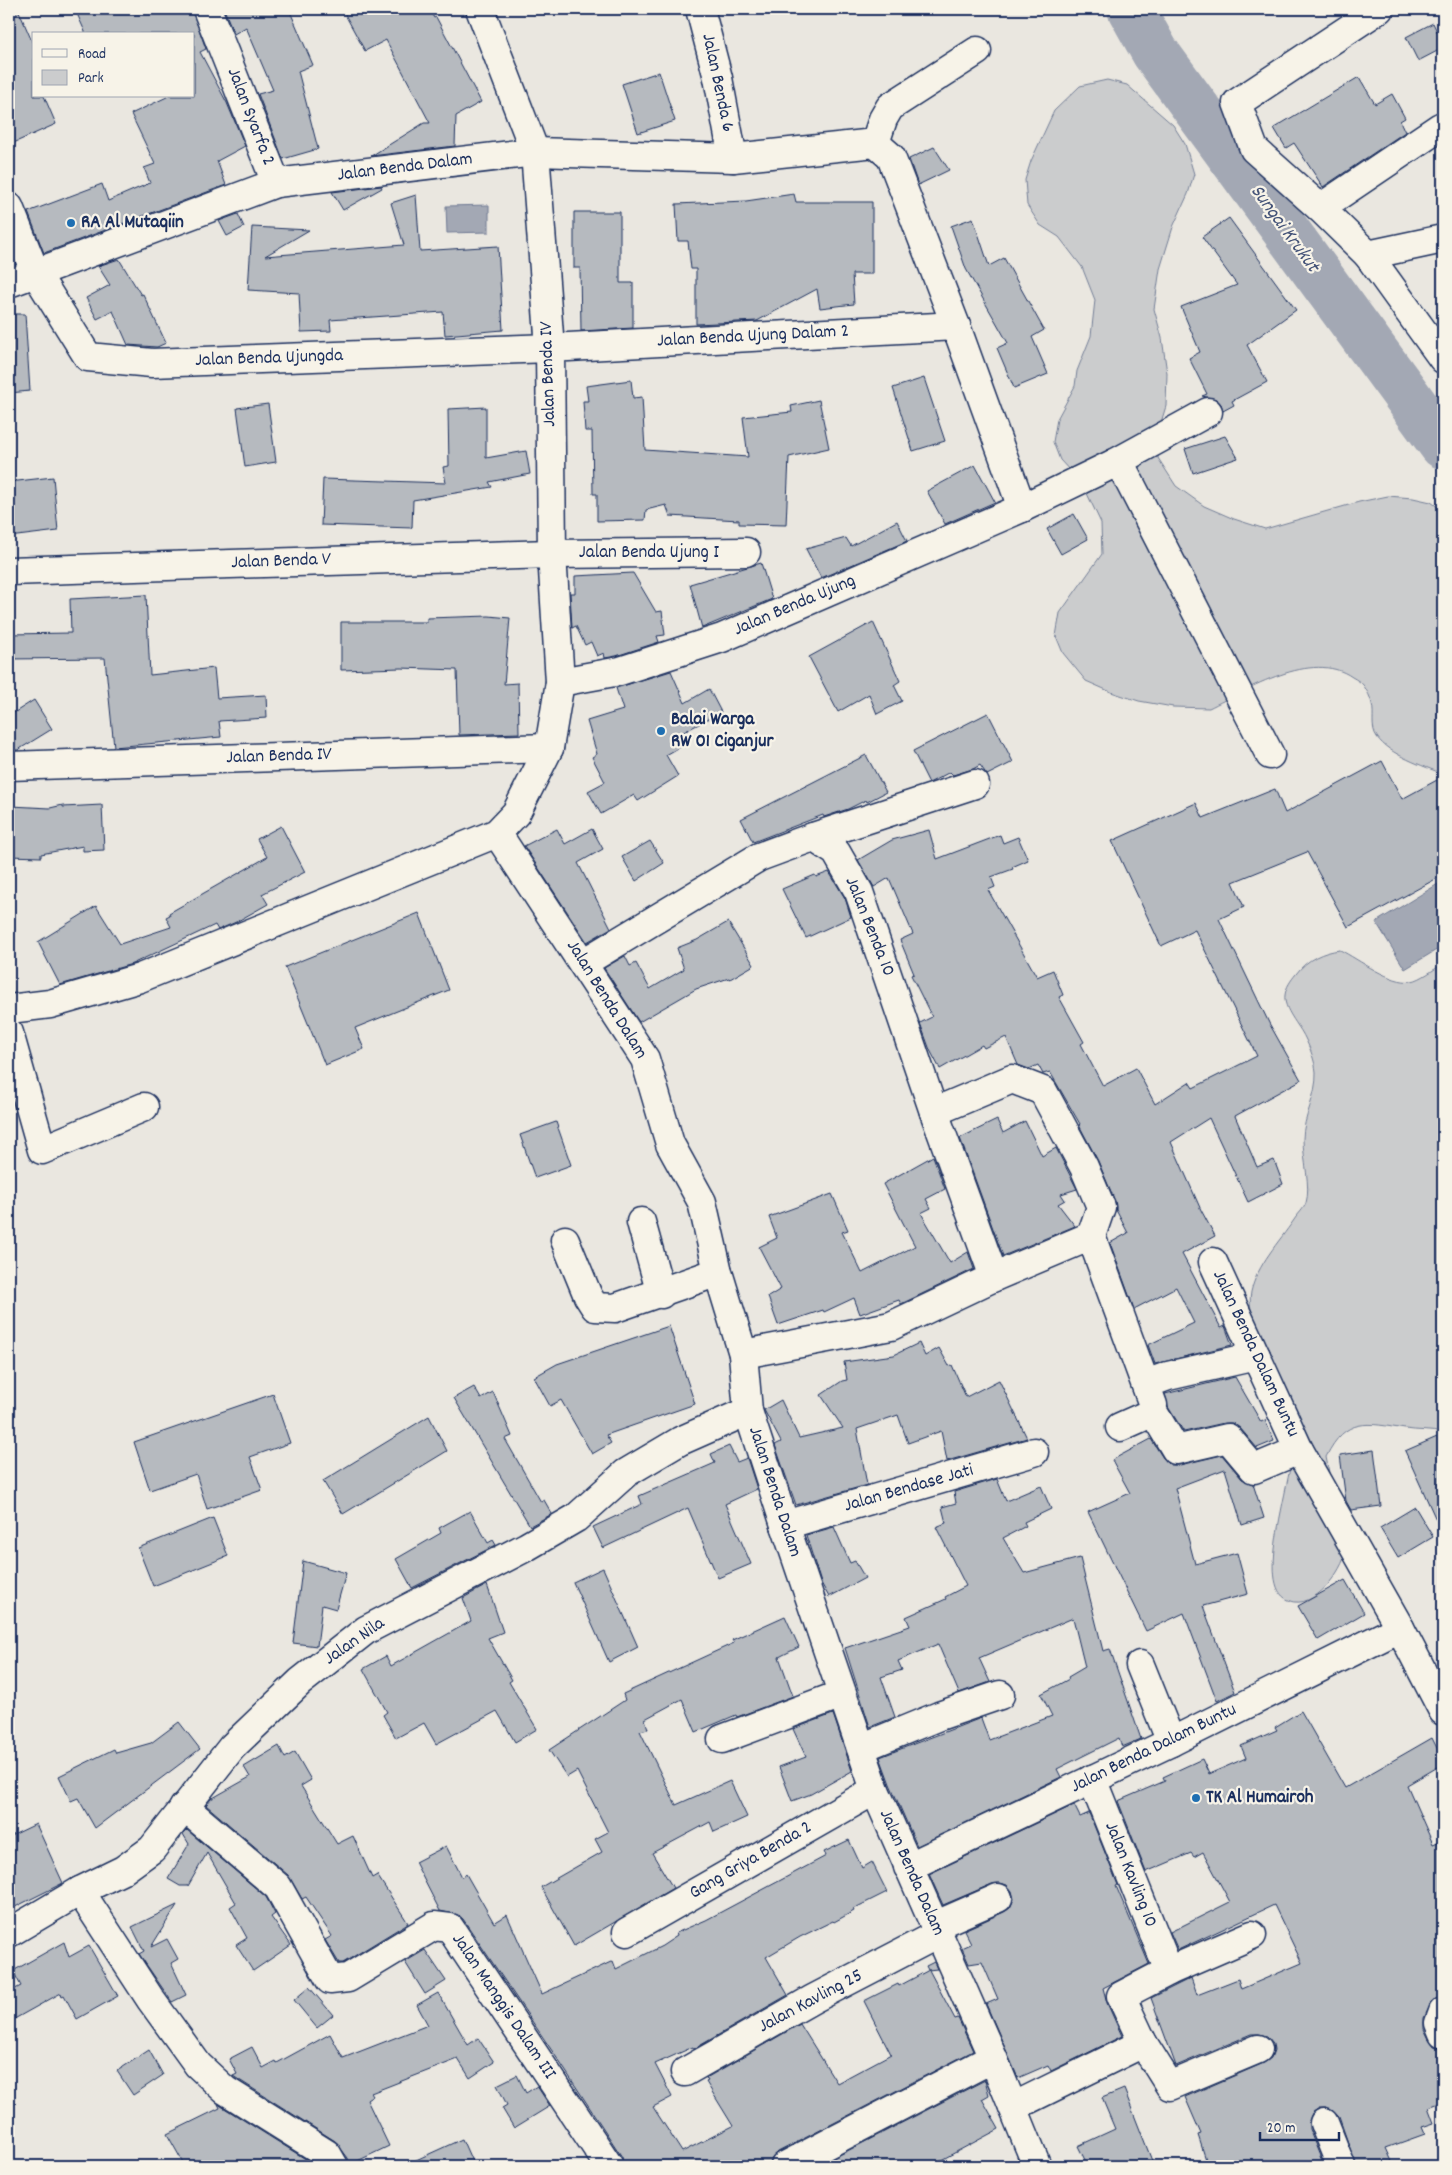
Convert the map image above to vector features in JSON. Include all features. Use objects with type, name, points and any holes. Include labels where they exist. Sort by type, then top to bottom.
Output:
[{"type":"street","name":"Jalan Syarfa 2","points":[[9,282],[276,183],[207,9]]},
{"type":"street","name":"Jalan Benda IV","points":[[480,9],[534,152],[550,348],[552,554],[560,682],[549,748],[516,813],[497,833]]},
{"type":"street","name":"Jalan Benda 6","points":[[700,9],[718,78],[733,158]]},
{"type":"street","points":[[1379,9],[1237,103],[1254,149],[1320,208],[1368,255],[1443,359]]},
{"type":"street","points":[[977,51],[890,107],[883,119],[876,143],[891,157],[956,326],[1022,508]]},
{"type":"street","points":[[1320,208],[1440,126]]},
{"type":"street","name":"Jalan Benda Dalam","points":[[276,183],[534,152],[733,158],[876,143]]},
{"type":"street","points":[[9,207],[35,272]]},
{"type":"street","points":[[1368,255],[1443,239]]},
{"type":"street","name":"Jalan Benda Ujungda","points":[[35,272],[88,357],[152,363],[550,348]]},
{"type":"street","name":"Jalan Benda Ujung Dalam 2","points":[[550,348],[956,326]]},
{"type":"street","name":"Jalan Benda Ujung","points":[[560,682],[620,672],[722,638],[1022,508],[1115,463],[1208,412]]},
{"type":"street","points":[[1115,463],[1125,473],[1270,755]]},
{"type":"street","name":"Jalan Benda Ujung I","points":[[552,554],[746,552]]},
{"type":"street","name":"Jalan Benda V","points":[[9,571],[552,554]]},
{"type":"street","name":"Jalan Benda IV","points":[[9,766],[549,748]]},
{"type":"street","points":[[583,963],[759,857],[813,837],[975,784]]},
{"type":"street","name":"Jalan Benda Dalam","points":[[497,833],[645,1059],[670,1144],[702,1202],[718,1272],[743,1354],[748,1411],[875,1790],[993,2058],[1037,2166]]},
{"type":"street","points":[[9,1009],[50,1004],[140,978],[497,833]]},
{"type":"street","name":"Jalan Benda 10","points":[[813,837],[836,852],[859,892],[934,1112],[994,1277]]},
{"type":"street","points":[[9,1033],[42,1150],[144,1107]]},
{"type":"street","points":[[934,1112],[1012,1079],[1043,1090],[1084,1167],[1101,1207],[1091,1236],[1149,1397],[1176,1450],[1228,1438],[1254,1469],[1299,1450]]},
{"type":"street","points":[[642,1222],[661,1294]]},
{"type":"street","points":[[743,1354],[891,1326],[994,1277],[1091,1236]]},
{"type":"street","points":[[565,1240],[588,1296],[595,1307],[615,1308],[661,1294],[718,1272]]},
{"type":"street","name":"Jalan Benda Dalam Buntu","points":[[1213,1262],[1299,1450],[1400,1628],[1443,1711]]},
{"type":"street","points":[[1120,1427],[1147,1415],[1149,1397],[1168,1376],[1256,1356]]},
{"type":"street","name":"Jalan Nila","points":[[9,1933],[80,1891],[124,1870],[152,1849],[232,1747],[300,1682],[366,1630],[526,1547],[576,1518],[626,1473],[680,1441],[748,1411]]},
{"type":"street","name":"Jalan Bendase Jati","points":[[785,1525],[1034,1452]]},
{"type":"street","name":"Jalan Benda Dalam Buntu","points":[[908,1867],[1171,1742],[1400,1628]]},
{"type":"street","points":[[1140,1665],[1171,1742]]},
{"type":"street","points":[[722,1739],[842,1694]]},
{"type":"street","points":[[861,1748],[939,1716],[1000,1695]]},
{"type":"street","name":"Jalan Kavling 10","points":[[1092,1780],[1169,1971]]},
{"type":"street","name":"Gang Griya Benda 2","points":[[627,1932],[875,1790]]},
{"type":"street","name":"Jalan Manggis Dalam III","points":[[184,1807],[278,1887],[330,1980],[348,1978],[434,1926],[450,1928],[609,2166]]},
{"type":"street","points":[[80,1891],[151,2000],[198,2065],[225,2090],[327,2154],[334,2166]]},
{"type":"street","name":"Jalan Kavling 25","points":[[685,2072],[936,1930],[998,1898]]},
{"type":"street","points":[[1252,1934],[1169,1971],[1121,1996],[1143,2043],[1170,2086],[1258,2048]]},
{"type":"street","points":[[1443,2012],[1439,2023],[1443,2033]]},
{"type":"street","points":[[1013,2107],[1143,2043]]},
{"type":"street","points":[[785,2166],[993,2058]]},
{"type":"street","points":[[1324,2123],[1341,2166]]},
{"type":"green space","points":[[1107,80],[1127,85],[1173,125],[1185,144],[1194,174],[1188,194],[1173,227],[1160,269],[1154,309],[1162,338],[1167,373],[1166,406],[1159,429],[1158,458],[1176,486],[1204,506],[1234,519],[1265,529],[1359,502],[1388,496],[1431,502],[1443,511],[1443,774],[1398,755],[1383,743],[1375,733],[1373,708],[1364,686],[1352,677],[1336,670],[1318,667],[1299,669],[1261,682],[1209,708],[1173,707],[1139,701],[1086,681],[1063,653],[1056,636],[1060,613],[1102,554],[1101,523],[1083,485],[1060,460],[1053,442],[1057,419],[1075,386],[1077,371],[1091,336],[1095,300],[1082,267],[1059,237],[1040,225],[1027,205],[1025,180],[1031,161],[1054,111],[1080,86]]},
{"type":"green space","points":[[1340,950],[1385,975],[1404,981],[1420,978],[1443,964],[1443,1433],[1369,1424],[1359,1425],[1341,1434],[1326,1457],[1345,1555],[1342,1564],[1322,1591],[1304,1601],[1294,1602],[1285,1598],[1277,1587],[1274,1570],[1278,1525],[1292,1457],[1293,1442],[1256,1335],[1250,1304],[1251,1292],[1258,1272],[1275,1245],[1304,1207],[1307,1196],[1303,1139],[1305,1123],[1316,1081],[1316,1072],[1307,1042],[1286,1006],[1286,992],[1292,979],[1310,960],[1328,952]]},
{"type":"shaded area","points":[[489,205],[489,232],[447,233],[446,206]]},
{"type":"shaded area","points":[[1438,884],[1443,893],[1443,946],[1405,969],[1376,922]]},
{"type":"building","points":[[9,9],[18,9],[32,41],[32,98],[45,98],[56,124],[9,145]]},
{"type":"building","points":[[75,9],[192,9],[206,49],[200,52],[227,103],[245,146],[217,161],[226,185],[44,253],[28,212],[102,184],[108,201],[150,183],[144,168],[155,164],[131,114],[165,98],[195,98],[195,32],[85,32]]},
{"type":"building","points":[[224,9],[289,9],[313,65],[298,71],[318,149],[283,159],[258,94],[273,90],[246,27],[234,34]]},
{"type":"building","points":[[342,9],[429,9],[434,18],[436,17],[481,102],[456,116],[455,146],[371,156],[424,123],[430,123],[386,40],[365,51]]},
{"type":"building","points":[[1433,23],[1443,48],[1418,61],[1406,37]]},
{"type":"building","points":[[659,72],[675,121],[638,133],[622,84]]},
{"type":"building","points":[[1359,77],[1375,104],[1392,94],[1405,118],[1400,121],[1405,132],[1323,187],[1294,143],[1286,148],[1274,128]]},
{"type":"building","points":[[934,147],[949,170],[918,185],[909,159]]},
{"type":"building","points":[[381,186],[382,188],[343,210],[332,192]]},
{"type":"building","points":[[794,194],[796,202],[872,202],[872,274],[852,274],[854,304],[820,308],[817,289],[757,321],[696,324],[696,269],[691,269],[688,241],[678,241],[676,204],[746,201]]},
{"type":"building","points":[[416,195],[420,251],[498,246],[503,330],[445,335],[443,312],[330,320],[331,331],[301,332],[299,293],[248,290],[252,227],[309,230],[265,256],[404,245],[391,203]]},
{"type":"building","points":[[574,212],[620,212],[620,283],[633,283],[633,328],[581,331],[580,268],[574,268]]},
{"type":"building","points":[[238,214],[244,227],[227,236],[219,221]]},
{"type":"building","points":[[973,218],[989,266],[1004,258],[1044,330],[1032,337],[1048,374],[1014,388],[997,348],[1008,343],[966,269],[951,226]]},
{"type":"building","points":[[1229,218],[1296,310],[1247,345],[1267,382],[1232,401],[1234,405],[1223,411],[1221,404],[1216,399],[1202,396],[1207,394],[1189,358],[1200,352],[1181,307],[1237,285],[1202,237]]},
{"type":"building","points":[[119,259],[141,295],[143,294],[166,343],[157,347],[128,345],[113,311],[97,319],[86,298],[110,285],[98,266]]},
{"type":"building","points":[[9,314],[25,314],[30,391],[9,393]]},
{"type":"building","points":[[924,378],[945,441],[913,451],[893,388]]},
{"type":"building","points":[[631,380],[633,398],[642,397],[645,450],[748,457],[743,417],[792,412],[791,406],[819,400],[829,448],[789,457],[786,525],[739,524],[739,520],[670,516],[666,505],[646,510],[645,520],[597,521],[597,494],[593,494],[592,431],[585,431],[583,401],[588,401],[586,386]]},
{"type":"building","points":[[268,404],[276,462],[245,467],[237,408]]},
{"type":"building","points":[[486,407],[486,458],[526,451],[530,474],[489,482],[492,487],[413,500],[412,528],[321,525],[323,479],[446,483],[443,467],[449,466],[448,409]]},
{"type":"building","points":[[1225,436],[1238,458],[1193,473],[1185,449]]},
{"type":"building","points":[[975,465],[995,502],[945,524],[927,491]]},
{"type":"building","points":[[53,477],[58,531],[9,537],[9,482]]},
{"type":"building","points":[[1074,514],[1088,539],[1061,554],[1047,529]]},
{"type":"building","points":[[897,521],[907,541],[821,578],[806,549],[846,538],[851,546]]},
{"type":"building","points":[[761,563],[772,599],[702,628],[690,584]]},
{"type":"building","points":[[633,573],[656,612],[662,611],[665,635],[657,636],[659,642],[616,656],[605,658],[604,653],[597,656],[591,642],[585,645],[576,626],[572,628],[570,593],[575,593],[575,576]]},
{"type":"building","points":[[146,595],[150,675],[214,668],[217,698],[266,695],[267,718],[219,721],[221,737],[114,747],[105,658],[9,659],[9,634],[71,633],[70,599]]},
{"type":"building","points":[[489,616],[510,618],[504,684],[518,683],[519,733],[459,735],[457,670],[401,668],[341,670],[341,622],[427,622],[427,618]]},
{"type":"building","points":[[873,622],[900,681],[894,685],[902,701],[877,714],[869,694],[838,712],[809,657]]},
{"type":"building","points":[[671,671],[685,703],[709,689],[721,712],[682,733],[687,743],[666,755],[678,776],[638,801],[634,795],[601,814],[588,791],[605,782],[592,757],[597,754],[587,721],[623,710],[616,688]]},
{"type":"building","points":[[34,700],[52,729],[18,750],[9,750],[9,716]]},
{"type":"building","points":[[988,713],[1013,762],[987,775],[980,765],[953,775],[950,772],[929,783],[913,751]]},
{"type":"building","points":[[866,755],[886,792],[867,802],[866,800],[848,809],[824,817],[823,815],[753,842],[741,819]]},
{"type":"building","points":[[1382,761],[1402,799],[1437,780],[1443,792],[1443,875],[1348,927],[1307,852],[1233,882],[1244,907],[1219,919],[1269,1023],[1301,1080],[1235,1116],[1257,1167],[1274,1160],[1283,1184],[1248,1202],[1209,1118],[1171,1142],[1201,1210],[1215,1236],[1182,1254],[1221,1328],[1225,1326],[1232,1345],[1155,1364],[1148,1345],[1194,1323],[1176,1287],[1134,1309],[1110,1243],[1128,1233],[1116,1210],[1115,1201],[1098,1161],[1080,1124],[1050,1072],[1043,1074],[1038,1065],[1029,1069],[1018,1065],[1006,1037],[984,1048],[982,1045],[940,1069],[930,1050],[920,1023],[932,1017],[911,975],[914,974],[900,940],[913,934],[889,878],[874,887],[858,860],[892,840],[929,830],[937,859],[1000,835],[1003,843],[1018,837],[1028,860],[1012,867],[1013,869],[991,877],[995,887],[988,890],[1037,977],[1053,970],[1063,995],[1059,997],[1084,1042],[1081,1044],[1103,1086],[1136,1068],[1155,1104],[1189,1082],[1193,1088],[1257,1056],[1195,930],[1161,946],[1112,841],[1196,803],[1203,818],[1275,789],[1285,813]]},
{"type":"building","points":[[63,805],[63,807],[102,805],[104,850],[83,851],[83,846],[41,854],[41,857],[9,856],[11,806],[50,808]]},
{"type":"building","points":[[281,826],[305,872],[262,894],[268,904],[218,930],[215,925],[132,964],[60,985],[38,942],[96,906],[120,944],[171,927],[166,917],[170,915],[169,913],[267,857],[257,839]]},
{"type":"building","points":[[557,829],[565,844],[592,829],[603,849],[578,863],[611,928],[587,942],[524,846]]},
{"type":"building","points":[[650,841],[664,863],[636,881],[622,857]]},
{"type":"building","points":[[829,872],[845,898],[851,917],[806,938],[782,889],[815,875],[816,877]]},
{"type":"building","points":[[419,913],[449,990],[355,1028],[364,1049],[325,1065],[285,967]]},
{"type":"building","points":[[728,922],[754,965],[730,979],[696,989],[639,1022],[604,968],[625,956],[630,966],[636,963],[650,989],[684,969],[677,948],[697,940]]},
{"type":"building","points":[[997,1120],[1003,1133],[1025,1121],[1042,1156],[1056,1148],[1077,1189],[1061,1194],[1065,1200],[1058,1204],[1075,1226],[1003,1256],[960,1138]]},
{"type":"building","points":[[556,1122],[571,1165],[535,1178],[520,1135]]},
{"type":"building","points":[[933,1156],[945,1189],[926,1199],[931,1208],[921,1213],[950,1263],[968,1252],[974,1269],[901,1304],[899,1300],[860,1314],[854,1298],[824,1312],[823,1310],[778,1325],[768,1297],[781,1289],[759,1247],[777,1238],[769,1217],[832,1194],[848,1230],[842,1232],[862,1273],[915,1246],[883,1184]]},
{"type":"building","points":[[669,1326],[695,1404],[606,1435],[611,1443],[592,1454],[561,1400],[550,1406],[534,1377],[557,1364]]},
{"type":"building","points":[[919,1343],[925,1356],[939,1348],[949,1366],[952,1365],[966,1397],[999,1380],[1027,1438],[947,1461],[941,1431],[908,1443],[898,1415],[857,1429],[867,1485],[796,1505],[775,1445],[781,1442],[764,1410],[781,1400],[799,1438],[843,1428],[821,1395],[842,1381],[847,1380],[844,1362],[894,1355]]},
{"type":"building","points":[[1235,1377],[1261,1422],[1265,1420],[1274,1441],[1257,1448],[1240,1428],[1232,1423],[1184,1432],[1168,1407],[1165,1394]]},
{"type":"building","points":[[474,1387],[481,1399],[493,1392],[512,1436],[505,1439],[541,1502],[544,1500],[552,1514],[530,1526],[454,1398]]},
{"type":"building","points":[[273,1394],[290,1443],[250,1457],[262,1490],[207,1509],[196,1474],[150,1490],[134,1442]]},
{"type":"building","points":[[429,1416],[447,1451],[343,1514],[323,1481]]},
{"type":"building","points":[[1437,1437],[1443,1450],[1443,1535],[1405,1451]]},
{"type":"building","points":[[1151,1439],[1163,1458],[1170,1465],[1180,1465],[1222,1455],[1242,1479],[1253,1484],[1264,1518],[1242,1525],[1225,1469],[1175,1488],[1195,1564],[1237,1553],[1248,1594],[1203,1606],[1235,1692],[1217,1701],[1184,1613],[1146,1631],[1088,1512],[1130,1493],[1112,1460]]},
{"type":"building","points":[[729,1446],[737,1462],[747,1458],[757,1489],[725,1504],[751,1564],[718,1578],[688,1508],[603,1548],[593,1527],[642,1504],[639,1496],[715,1463],[711,1454]]},
{"type":"building","points":[[1374,1450],[1381,1506],[1351,1510],[1346,1501],[1340,1455]]},
{"type":"building","points":[[997,1479],[1006,1501],[1041,1486],[1051,1509],[1024,1522],[1026,1526],[1003,1538],[1024,1573],[1080,1558],[1103,1651],[1110,1649],[1141,1739],[1122,1747],[1119,1738],[1057,1769],[1061,1777],[917,1846],[880,1757],[981,1718],[989,1740],[1052,1716],[1041,1694],[1069,1679],[1068,1677],[1085,1667],[1073,1618],[979,1658],[990,1682],[959,1693],[938,1644],[898,1661],[902,1670],[881,1677],[895,1717],[870,1727],[845,1648],[910,1626],[906,1617],[946,1599],[945,1597],[966,1586],[936,1527],[946,1523],[942,1507],[956,1503],[954,1492]]},
{"type":"building","points":[[1415,1507],[1433,1537],[1398,1558],[1380,1528]]},
{"type":"building","points":[[470,1511],[488,1543],[493,1540],[496,1545],[412,1588],[396,1559],[441,1533],[439,1528]]},
{"type":"building","points":[[213,1518],[228,1556],[153,1586],[138,1548]]},
{"type":"building","points":[[834,1527],[850,1563],[855,1561],[865,1578],[829,1597],[821,1583],[806,1535]]},
{"type":"building","points":[[303,1561],[346,1573],[336,1609],[322,1605],[317,1646],[293,1643]]},
{"type":"building","points":[[603,1568],[638,1647],[609,1662],[573,1582]]},
{"type":"building","points":[[1345,1580],[1364,1613],[1318,1640],[1298,1606]]},
{"type":"building","points":[[487,1585],[503,1632],[488,1638],[512,1680],[509,1682],[537,1729],[515,1742],[497,1711],[436,1744],[424,1723],[396,1738],[383,1715],[387,1712],[363,1669],[386,1656],[391,1666],[471,1621],[463,1598]]},
{"type":"building","points":[[785,1616],[799,1647],[779,1657],[793,1696],[737,1717],[736,1715],[696,1732],[682,1699],[645,1719],[648,1729],[640,1731],[676,1805],[730,1781],[747,1817],[714,1832],[710,1822],[652,1853],[673,1888],[574,1946],[541,1887],[602,1852],[595,1839],[608,1832],[577,1771],[567,1777],[549,1750],[625,1700],[623,1694],[734,1643],[732,1640]]},
{"type":"building","points":[[1301,1711],[1345,1788],[1432,1738],[1443,1760],[1443,1764],[1407,1785],[1433,1844],[1443,1840],[1443,1997],[1433,2000],[1424,2018],[1424,2029],[1434,2046],[1443,2048],[1443,2101],[1428,2107],[1434,2123],[1422,2127],[1425,2134],[1386,2148],[1394,2166],[1356,2166],[1339,2117],[1333,2111],[1319,2108],[1312,2113],[1309,2129],[1324,2166],[1208,2166],[1198,2135],[1201,2134],[1185,2097],[1264,2063],[1271,2058],[1274,2050],[1273,2043],[1267,2036],[1252,2034],[1176,2066],[1151,1998],[1191,1978],[1197,1995],[1238,1979],[1241,1989],[1302,1963],[1274,1905],[1178,1950],[1170,1932],[1230,1902],[1203,1852],[1194,1857],[1191,1853],[1146,1872],[1118,1801],[1165,1781],[1163,1777],[1202,1759],[1209,1774],[1246,1758],[1241,1746],[1277,1730],[1275,1727]]},
{"type":"building","points":[[833,1714],[852,1771],[811,1794],[792,1801],[779,1767],[806,1757],[793,1729]]},
{"type":"building","points":[[179,1722],[200,1749],[95,1828],[78,1798],[71,1801],[59,1776],[114,1749],[116,1753],[151,1743]]},
{"type":"building","points":[[279,1746],[285,1758],[295,1752],[311,1780],[301,1786],[337,1844],[353,1836],[372,1878],[377,1875],[408,1923],[343,1963],[339,1963],[325,1940],[332,1936],[306,1897],[302,1899],[288,1875],[206,1805],[211,1799],[250,1777],[244,1767]]},
{"type":"building","points":[[1074,1805],[1080,1817],[1089,1813],[1118,1885],[1116,1886],[1149,1964],[1103,1988],[1107,2003],[1122,2036],[1051,2071],[1048,2065],[1018,2078],[986,2004],[998,1999],[982,1962],[969,1964],[962,1948],[971,1944],[964,1930],[1010,1908],[1014,1899],[1012,1891],[1007,1885],[1000,1883],[992,1884],[943,1905],[929,1874]]},
{"type":"building","points":[[36,1824],[63,1883],[15,1907],[9,1893],[9,1837]]},
{"type":"building","points":[[187,1830],[266,1897],[275,1914],[271,1917],[291,1945],[253,1971],[236,1945],[247,1938],[230,1907],[236,1903],[207,1853],[188,1886],[180,1886],[168,1879],[189,1844],[183,1834]]},
{"type":"building","points":[[849,1840],[862,1868],[872,1862],[887,1892],[853,1909],[854,1911],[834,1922],[800,1937],[766,1957],[788,1995],[694,2049],[693,2047],[655,2064],[672,2097],[653,2107],[682,2152],[733,2126],[706,2082],[708,2081],[706,2078],[800,2024],[837,2083],[891,2054],[864,2001],[898,1984],[899,1986],[929,1970],[955,2019],[958,2018],[973,2051],[778,2152],[772,2158],[770,2166],[624,2166],[622,2157],[463,1919],[458,1915],[440,1911],[415,1862],[446,1846],[462,1877],[466,1874],[494,1923],[507,1915],[542,1994],[613,1961],[616,1969],[662,1946],[677,1936],[676,1933],[706,1920],[826,1856],[824,1852]]},
{"type":"building","points":[[177,1905],[151,1947],[167,1939],[178,1959],[171,1963],[186,1995],[172,2002],[139,1954],[144,1951],[132,1927]]},
{"type":"building","points":[[64,1942],[69,1957],[89,1946],[118,1996],[77,2019],[64,1995],[62,1996],[61,1993],[9,2022],[9,1992],[21,1986],[13,1971]]},
{"type":"building","points":[[425,1950],[446,1981],[425,1994],[405,1962]]},
{"type":"building","points":[[934,1962],[937,1969],[928,1970],[926,1966]]},
{"type":"building","points":[[309,1987],[333,2015],[317,2028],[294,2000]]},
{"type":"building","points":[[438,1993],[468,2045],[478,2038],[494,2062],[470,2078],[458,2059],[371,2093],[373,2096],[367,2100],[389,2146],[349,2165],[348,2158],[335,2141],[233,2076],[237,2074],[229,2059],[252,2047],[263,2068],[276,2061],[277,2063],[330,2034],[343,2058],[428,2025],[417,2005]]},
{"type":"building","points":[[149,2050],[163,2075],[133,2095],[117,2071]]},
{"type":"building","points":[[517,2075],[526,2093],[537,2086],[550,2106],[514,2128],[502,2108],[507,2105],[497,2085]]},
{"type":"building","points":[[985,2080],[989,2095],[982,2099],[999,2129],[930,2166],[818,2166]]},
{"type":"building","points":[[1124,2089],[1154,2166],[1088,2166],[1078,2146],[1115,2129],[1102,2098]]},
{"type":"building","points":[[218,2104],[316,2166],[185,2166],[167,2134],[220,2108]]},
{"type":"building","points":[[462,2139],[474,2166],[403,2166]]},
{"type":"waterway","name":"Sungai Krukut","points":[[1131,9],[1155,52],[1443,445]]},
{"type":"place","name":"RA Al Mutaqiin","points":[[71,223]]},
{"type":"place","name":"Balai Warga RW 01 Ciganjur","points":[[661,731]]},
{"type":"place","name":"TK Al Humairoh","points":[[1196,1798]]}]
